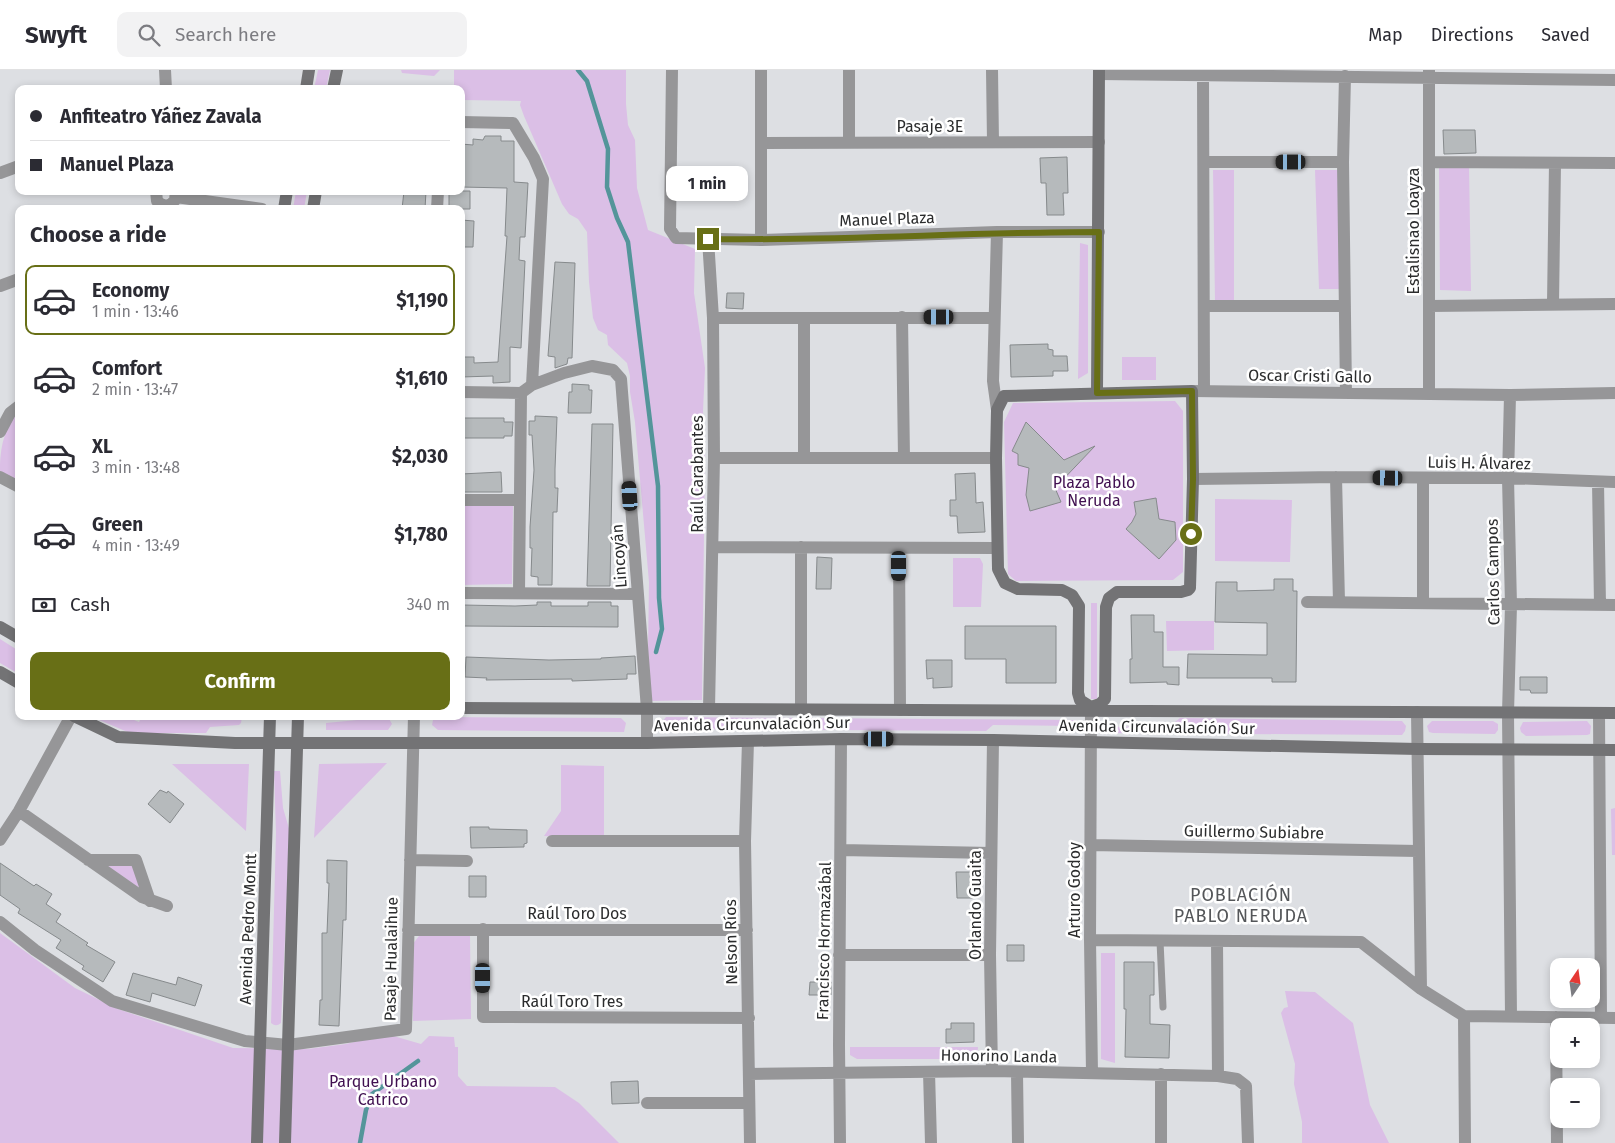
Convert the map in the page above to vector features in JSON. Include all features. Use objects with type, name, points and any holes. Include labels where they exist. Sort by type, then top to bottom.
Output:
[{"type":"main road","points":[[307,85],[309,70]]},
{"type":"main road","points":[[334,85],[337,70]]},
{"type":"main road","points":[[1097,393],[1099,72]]},
{"type":"main road","points":[[997,410],[998,569],[1005,583],[1018,589],[1062,590],[1072,595],[1079,606],[1078,694],[1080,700],[1091,709],[1100,704],[1105,698],[1106,608],[1109,598],[1117,592],[1181,592],[1190,588],[1198,391]]},
{"type":"main road","name":"Oscar Cristi Gallo","points":[[997,410],[1004,396],[1198,391]]},
{"type":"main road","points":[[0,627],[15,636]]},
{"type":"main road","points":[[0,672],[15,681]]},
{"type":"main road","name":"Avenida Circunvalación Sur","points":[[465,708],[1091,709],[1615,713]]},
{"type":"main road","name":"Avenida Circunvalación Sur","points":[[81,720],[118,737],[236,743],[413,744],[841,739],[993,740],[1418,749],[1615,750]]},
{"type":"main road","name":"Avenida Pedro Montt","points":[[257,1143],[270,720]]},
{"type":"main road","points":[[285,1143],[298,720]]},
{"type":"street","points":[[164,70],[166,85]]},
{"type":"street","name":"Manuel Plaza","points":[[672,70],[670,229],[676,238],[761,240],[997,232],[1099,232]]},
{"type":"street","points":[[761,70],[761,240]]},
{"type":"street","points":[[849,70],[849,143]]},
{"type":"street","points":[[992,70],[993,142]]},
{"type":"street","points":[[1099,72],[1345,76],[1522,74],[1615,80]]},
{"type":"street","name":"Estalisnao Loayza","points":[[1429,74],[1429,393]]},
{"type":"street","points":[[1198,391],[1204,306],[1204,75]]},
{"type":"street","points":[[1345,76],[1343,162],[1346,393]]},
{"type":"street","points":[[465,122],[514,123],[534,158],[543,179],[532,385],[521,393],[465,392]]},
{"type":"street","name":"Pasaje 3E","points":[[761,143],[1099,142]]},
{"type":"street","points":[[1204,162],[1343,162]]},
{"type":"street","points":[[1429,162],[1615,163]]},
{"type":"street","points":[[1553,304],[1554,163]]},
{"type":"street","points":[[0,174],[15,168]]},
{"type":"street","points":[[182,195],[239,205]]},
{"type":"street","points":[[997,232],[993,381],[997,410]]},
{"type":"street","name":"Raúl Carabantes","points":[[708,239],[713,318],[714,458],[709,709]]},
{"type":"street","points":[[0,286],[15,280]]},
{"type":"street","points":[[1429,306],[1615,304]]},
{"type":"street","points":[[1204,306],[1346,306]]},
{"type":"street","points":[[902,317],[904,458]]},
{"type":"street","points":[[713,318],[994,318]]},
{"type":"street","points":[[804,318],[804,458]]},
{"type":"street","name":"Lincoyán","points":[[532,385],[564,373],[592,366],[613,370],[621,379],[647,708],[647,742]]},
{"type":"street","name":"Oscar Cristi Gallo","points":[[1198,391],[1510,395],[1615,393]]},
{"type":"street","points":[[519,593],[521,393]]},
{"type":"street","name":"Carlos Campos","points":[[1510,395],[1508,478],[1511,605],[1508,713],[1511,1016]]},
{"type":"street","points":[[0,432],[10,413],[15,409]]},
{"type":"street","points":[[714,458],[996,458]]},
{"type":"street","points":[[0,477],[15,485]]},
{"type":"street","points":[[1336,477],[1339,602]]},
{"type":"street","name":"Luis H. Álvarez","points":[[1193,479],[1336,477],[1508,478],[1615,482]]},
{"type":"street","points":[[1423,478],[1423,603]]},
{"type":"street","points":[[1598,482],[1600,605]]},
{"type":"street","points":[[465,500],[520,500]]},
{"type":"street","points":[[713,546],[997,548]]},
{"type":"street","points":[[801,547],[801,709]]},
{"type":"street","points":[[899,548],[900,710]]},
{"type":"street","points":[[465,593],[638,594]]},
{"type":"street","points":[[1307,602],[1615,605]]},
{"type":"street","name":"Arturo Godoy","points":[[1091,709],[1090,940],[1092,1073]]},
{"type":"street","points":[[1417,712],[1421,989]]},
{"type":"street","points":[[1599,713],[1602,1018]]},
{"type":"street","points":[[0,840],[19,811],[70,720]]},
{"type":"street","name":"Pasaje Hualaihue","points":[[0,922],[35,950],[112,1001],[245,1041],[288,1045],[406,1029],[414,720]]},
{"type":"street","name":"Francisco Hormazábal","points":[[840,1143],[841,739]]},
{"type":"street","name":"Orlando Guaita","points":[[992,1071],[990,955],[993,740]]},
{"type":"street","name":"Nelson Ríos","points":[[748,741],[745,841],[750,1143]]},
{"type":"street","points":[[19,811],[142,897],[167,906]]},
{"type":"street","points":[[552,841],[745,841]]},
{"type":"street","name":"Guillermo Subiabre","points":[[1090,846],[1418,851]]},
{"type":"street","points":[[841,850],[991,853]]},
{"type":"street","points":[[88,860],[136,860],[150,901]]},
{"type":"street","points":[[410,860],[467,861]]},
{"type":"street","name":"Raúl Toro Tres","points":[[483,929],[483,1017],[749,1018]]},
{"type":"street","name":"Raúl Toro Dos","points":[[408,930],[747,930]]},
{"type":"street","points":[[1090,940],[1361,942],[1421,989],[1464,1016],[1615,1018]]},
{"type":"street","points":[[1217,941],[1218,1076]]},
{"type":"street","points":[[839,955],[990,955]]},
{"type":"street","points":[[1464,1016],[1466,1143]]},
{"type":"street","points":[[1556,1017],[1557,1143]]},
{"type":"street","name":"Honorino Landa","points":[[749,1074],[992,1071],[1218,1076],[1237,1080],[1246,1086],[1248,1143]]},
{"type":"street","points":[[929,1072],[930,1143]]},
{"type":"street","points":[[1017,1073],[1018,1143]]},
{"type":"street","points":[[1161,1074],[1161,1143]]},
{"type":"street","points":[[647,1103],[749,1103]]},
{"type":"lane","points":[[1160,941],[1162,1007]]},
{"type":"green space","points":[[318,70],[330,70],[327,85],[315,85]]},
{"type":"green space","points":[[401,70],[440,70],[434,76],[402,73]]},
{"type":"green space","points":[[454,70],[626,70],[628,125],[635,140],[637,188],[648,230],[695,249],[694,293],[705,368],[703,411],[705,449],[702,700],[651,701],[648,651],[649,582],[630,376],[627,363],[608,345],[607,335],[598,330],[593,318],[587,232],[578,219],[569,214],[562,204],[524,116],[520,105],[521,101],[465,100],[465,85],[454,85]]},
{"type":"green space","points":[[1469,164],[1471,291],[1440,290],[1439,165]]},
{"type":"green space","points":[[1213,170],[1234,170],[1234,300],[1215,300]]},
{"type":"green space","points":[[1315,170],[1340,170],[1342,289],[1319,289]]},
{"type":"green space","points":[[295,195],[306,195],[305,205],[294,205]]},
{"type":"green space","points":[[1080,243],[1088,245],[1088,373],[1078,379]]},
{"type":"green space","points":[[1122,357],[1156,357],[1156,380],[1122,380]]},
{"type":"green space","name":"Plaza Pablo Neruda","points":[[1175,401],[1183,411],[1183,572],[1173,580],[1016,581],[1008,574],[1004,422],[1013,403]]},
{"type":"green space","points":[[15,416],[15,479],[0,471],[1,454],[6,431]]},
{"type":"green space","points":[[1215,499],[1292,500],[1290,562],[1215,561]]},
{"type":"green space","points":[[465,504],[513,504],[512,584],[465,585]]},
{"type":"green space","points":[[953,558],[980,558],[983,564],[981,607],[953,607]]},
{"type":"green space","points":[[1091,603],[1097,603],[1097,699],[1091,699]]},
{"type":"green space","points":[[1166,621],[1214,621],[1214,650],[1167,651]]},
{"type":"green space","points":[[0,639],[15,648],[15,672],[0,663]]},
{"type":"green space","points":[[465,717],[621,718],[626,723],[624,732],[438,730],[432,725],[433,720],[465,720]]},
{"type":"green space","points":[[666,717],[1076,720],[1077,726],[993,725],[986,731],[664,729],[662,722]]},
{"type":"green space","points":[[1180,718],[1402,721],[1406,726],[1402,735],[1104,733],[1104,727],[1170,726]]},
{"type":"green space","points":[[99,720],[134,720],[139,722],[140,720],[242,720],[239,725],[210,727],[206,733],[130,733]]},
{"type":"green space","points":[[357,720],[390,720],[392,724],[388,730],[326,730],[326,723]]},
{"type":"green space","points":[[1432,721],[1493,721],[1498,724],[1498,730],[1495,734],[1433,733],[1429,732],[1427,726]]},
{"type":"green space","points":[[1587,721],[1591,726],[1590,734],[1587,735],[1526,736],[1521,732],[1520,728],[1523,722]]},
{"type":"green space","points":[[387,763],[314,838],[319,764]]},
{"type":"green space","points":[[172,764],[249,764],[246,831]]},
{"type":"green space","points":[[561,765],[604,766],[604,838],[544,836],[561,811]]},
{"type":"green space","points":[[274,771],[280,771],[283,808],[290,832],[281,1023],[278,1025],[271,1023],[276,833]]},
{"type":"green space","points":[[1615,808],[1615,855],[1612,855],[1611,809]]},
{"type":"green space","points":[[133,865],[143,891],[108,866]]},
{"type":"green space","name":"Parque Urbano Catrico","points":[[0,933],[75,988],[118,1009],[233,1048],[308,1049],[390,1035],[421,1044],[429,1036],[454,1037],[455,1047],[458,1047],[458,1076],[467,1086],[555,1087],[579,1103],[619,1143],[0,1143]]},
{"type":"green space","points":[[419,936],[470,936],[471,1019],[413,1021],[412,945]]},
{"type":"green space","points":[[1101,953],[1115,953],[1115,1063],[1101,1059]]},
{"type":"green space","points":[[1285,991],[1315,992],[1353,1023],[1370,1105],[1389,1143],[1302,1143],[1302,1122],[1294,1084],[1295,1064],[1281,1013],[1284,1008],[1288,1007]]},
{"type":"green space","points":[[850,1047],[978,1047],[977,1059],[857,1059],[850,1055]]},
{"type":"building","points":[[1443,130],[1475,130],[1476,153],[1444,154]]},
{"type":"building","points":[[485,136],[501,136],[501,141],[514,141],[514,182],[528,183],[525,237],[520,237],[519,260],[525,261],[521,348],[510,347],[510,382],[493,383],[493,376],[465,377],[465,357],[474,357],[474,363],[498,362],[507,236],[505,236],[507,188],[465,187],[465,144],[473,145],[473,139],[483,140]]},
{"type":"building","points":[[1067,157],[1068,193],[1063,193],[1064,215],[1047,215],[1046,183],[1041,183],[1040,158]]},
{"type":"building","points":[[465,191],[470,191],[470,209],[465,209],[465,205],[449,205],[449,195],[465,195]]},
{"type":"building","points":[[404,195],[426,195],[425,205],[402,205]]},
{"type":"building","points":[[465,220],[474,221],[473,247],[465,247]]},
{"type":"building","points":[[555,262],[575,263],[572,358],[568,358],[567,364],[555,368],[555,357],[548,356]]},
{"type":"building","points":[[727,293],[744,293],[743,309],[726,308]]},
{"type":"building","points":[[1048,344],[1048,349],[1053,350],[1053,356],[1067,356],[1068,371],[1053,371],[1053,376],[1011,377],[1010,345]]},
{"type":"building","points":[[572,384],[589,385],[589,390],[592,390],[591,413],[568,413],[569,392],[572,392]]},
{"type":"building","points":[[535,416],[557,417],[555,488],[558,488],[557,512],[553,512],[552,585],[538,585],[538,577],[531,576],[532,548],[530,548],[530,527],[534,470],[532,435],[529,435],[529,421],[535,421]]},
{"type":"building","points":[[465,418],[504,418],[504,422],[513,422],[512,436],[504,436],[504,438],[465,438]]},
{"type":"building","points":[[1026,422],[1064,460],[1095,446],[1055,488],[1061,502],[1030,511],[1026,495],[1029,468],[1018,465],[1018,454],[1012,451]]},
{"type":"building","points":[[592,424],[613,424],[610,586],[587,586]]},
{"type":"building","points":[[501,472],[502,492],[465,492],[465,474]]},
{"type":"building","points":[[975,473],[976,503],[983,502],[985,532],[958,533],[957,516],[950,516],[950,500],[956,500],[955,474]]},
{"type":"building","points":[[1156,498],[1159,519],[1175,522],[1176,540],[1159,559],[1126,529],[1136,514],[1134,502]]},
{"type":"building","points":[[817,557],[832,558],[831,589],[816,589]]},
{"type":"building","points":[[1274,579],[1293,579],[1293,591],[1297,591],[1296,682],[1272,682],[1272,678],[1187,678],[1188,654],[1267,655],[1267,623],[1215,622],[1216,582],[1237,582],[1237,591],[1274,590]]},
{"type":"building","points":[[537,602],[551,602],[551,606],[588,606],[588,602],[611,602],[611,606],[618,606],[618,627],[465,626],[465,605],[537,605]]},
{"type":"building","points":[[1131,615],[1154,615],[1154,632],[1163,632],[1163,667],[1179,667],[1179,685],[1167,684],[1167,682],[1130,683],[1130,659],[1132,659]]},
{"type":"building","points":[[965,626],[1056,626],[1056,683],[1006,683],[1006,659],[965,659]]},
{"type":"building","points":[[635,656],[636,674],[627,674],[627,679],[572,681],[572,679],[486,680],[487,678],[465,677],[466,657],[549,660]]},
{"type":"building","points":[[926,660],[952,660],[952,687],[933,688],[933,678],[927,679]]},
{"type":"building","points":[[1520,677],[1547,677],[1547,693],[1531,693],[1530,690],[1520,690]]},
{"type":"building","points":[[160,790],[167,793],[168,791],[184,804],[170,823],[148,804]]},
{"type":"building","points":[[470,827],[527,830],[527,843],[524,844],[524,847],[471,848]]},
{"type":"building","points":[[327,860],[347,861],[346,920],[343,920],[339,1026],[319,1025],[320,1000],[322,1000],[322,933],[327,933],[329,883],[327,883]]},
{"type":"building","points":[[0,863],[34,886],[36,884],[52,894],[46,904],[61,914],[56,922],[88,943],[86,945],[115,962],[103,982],[82,969],[84,966],[56,948],[61,940],[18,913],[20,909],[0,895]]},
{"type":"building","points":[[956,872],[973,872],[973,898],[957,898]]},
{"type":"building","points":[[469,876],[486,876],[486,897],[469,897]]},
{"type":"building","points":[[1007,945],[1024,945],[1024,961],[1007,961]]},
{"type":"building","points":[[1124,962],[1154,962],[1154,995],[1150,995],[1150,1024],[1170,1025],[1169,1058],[1125,1057],[1126,1009],[1124,1009]]},
{"type":"building","points":[[133,973],[176,985],[178,977],[202,985],[195,1006],[152,993],[150,1002],[126,995]]},
{"type":"building","points":[[810,982],[831,982],[831,995],[809,995]]},
{"type":"building","points":[[951,1023],[974,1023],[974,1042],[946,1043],[946,1029],[951,1029]]},
{"type":"building","points":[[638,1081],[639,1103],[612,1104],[611,1082]]},
{"type":"waterway","points":[[578,70],[587,81],[608,149],[607,187],[617,218],[628,242],[658,486],[659,598],[662,629],[656,652]]},
{"type":"waterway","points":[[360,1143],[366,1110],[372,1094],[418,1061]]},
{"type":"district","name":"POBLACIÓN PABLO NERUDA","points":[[1241,905]]},
{"type":"route","points":[[708,239],[761,240],[997,232],[1099,232],[1097,393],[1192,391],[1193,479],[1191,534]]}]
